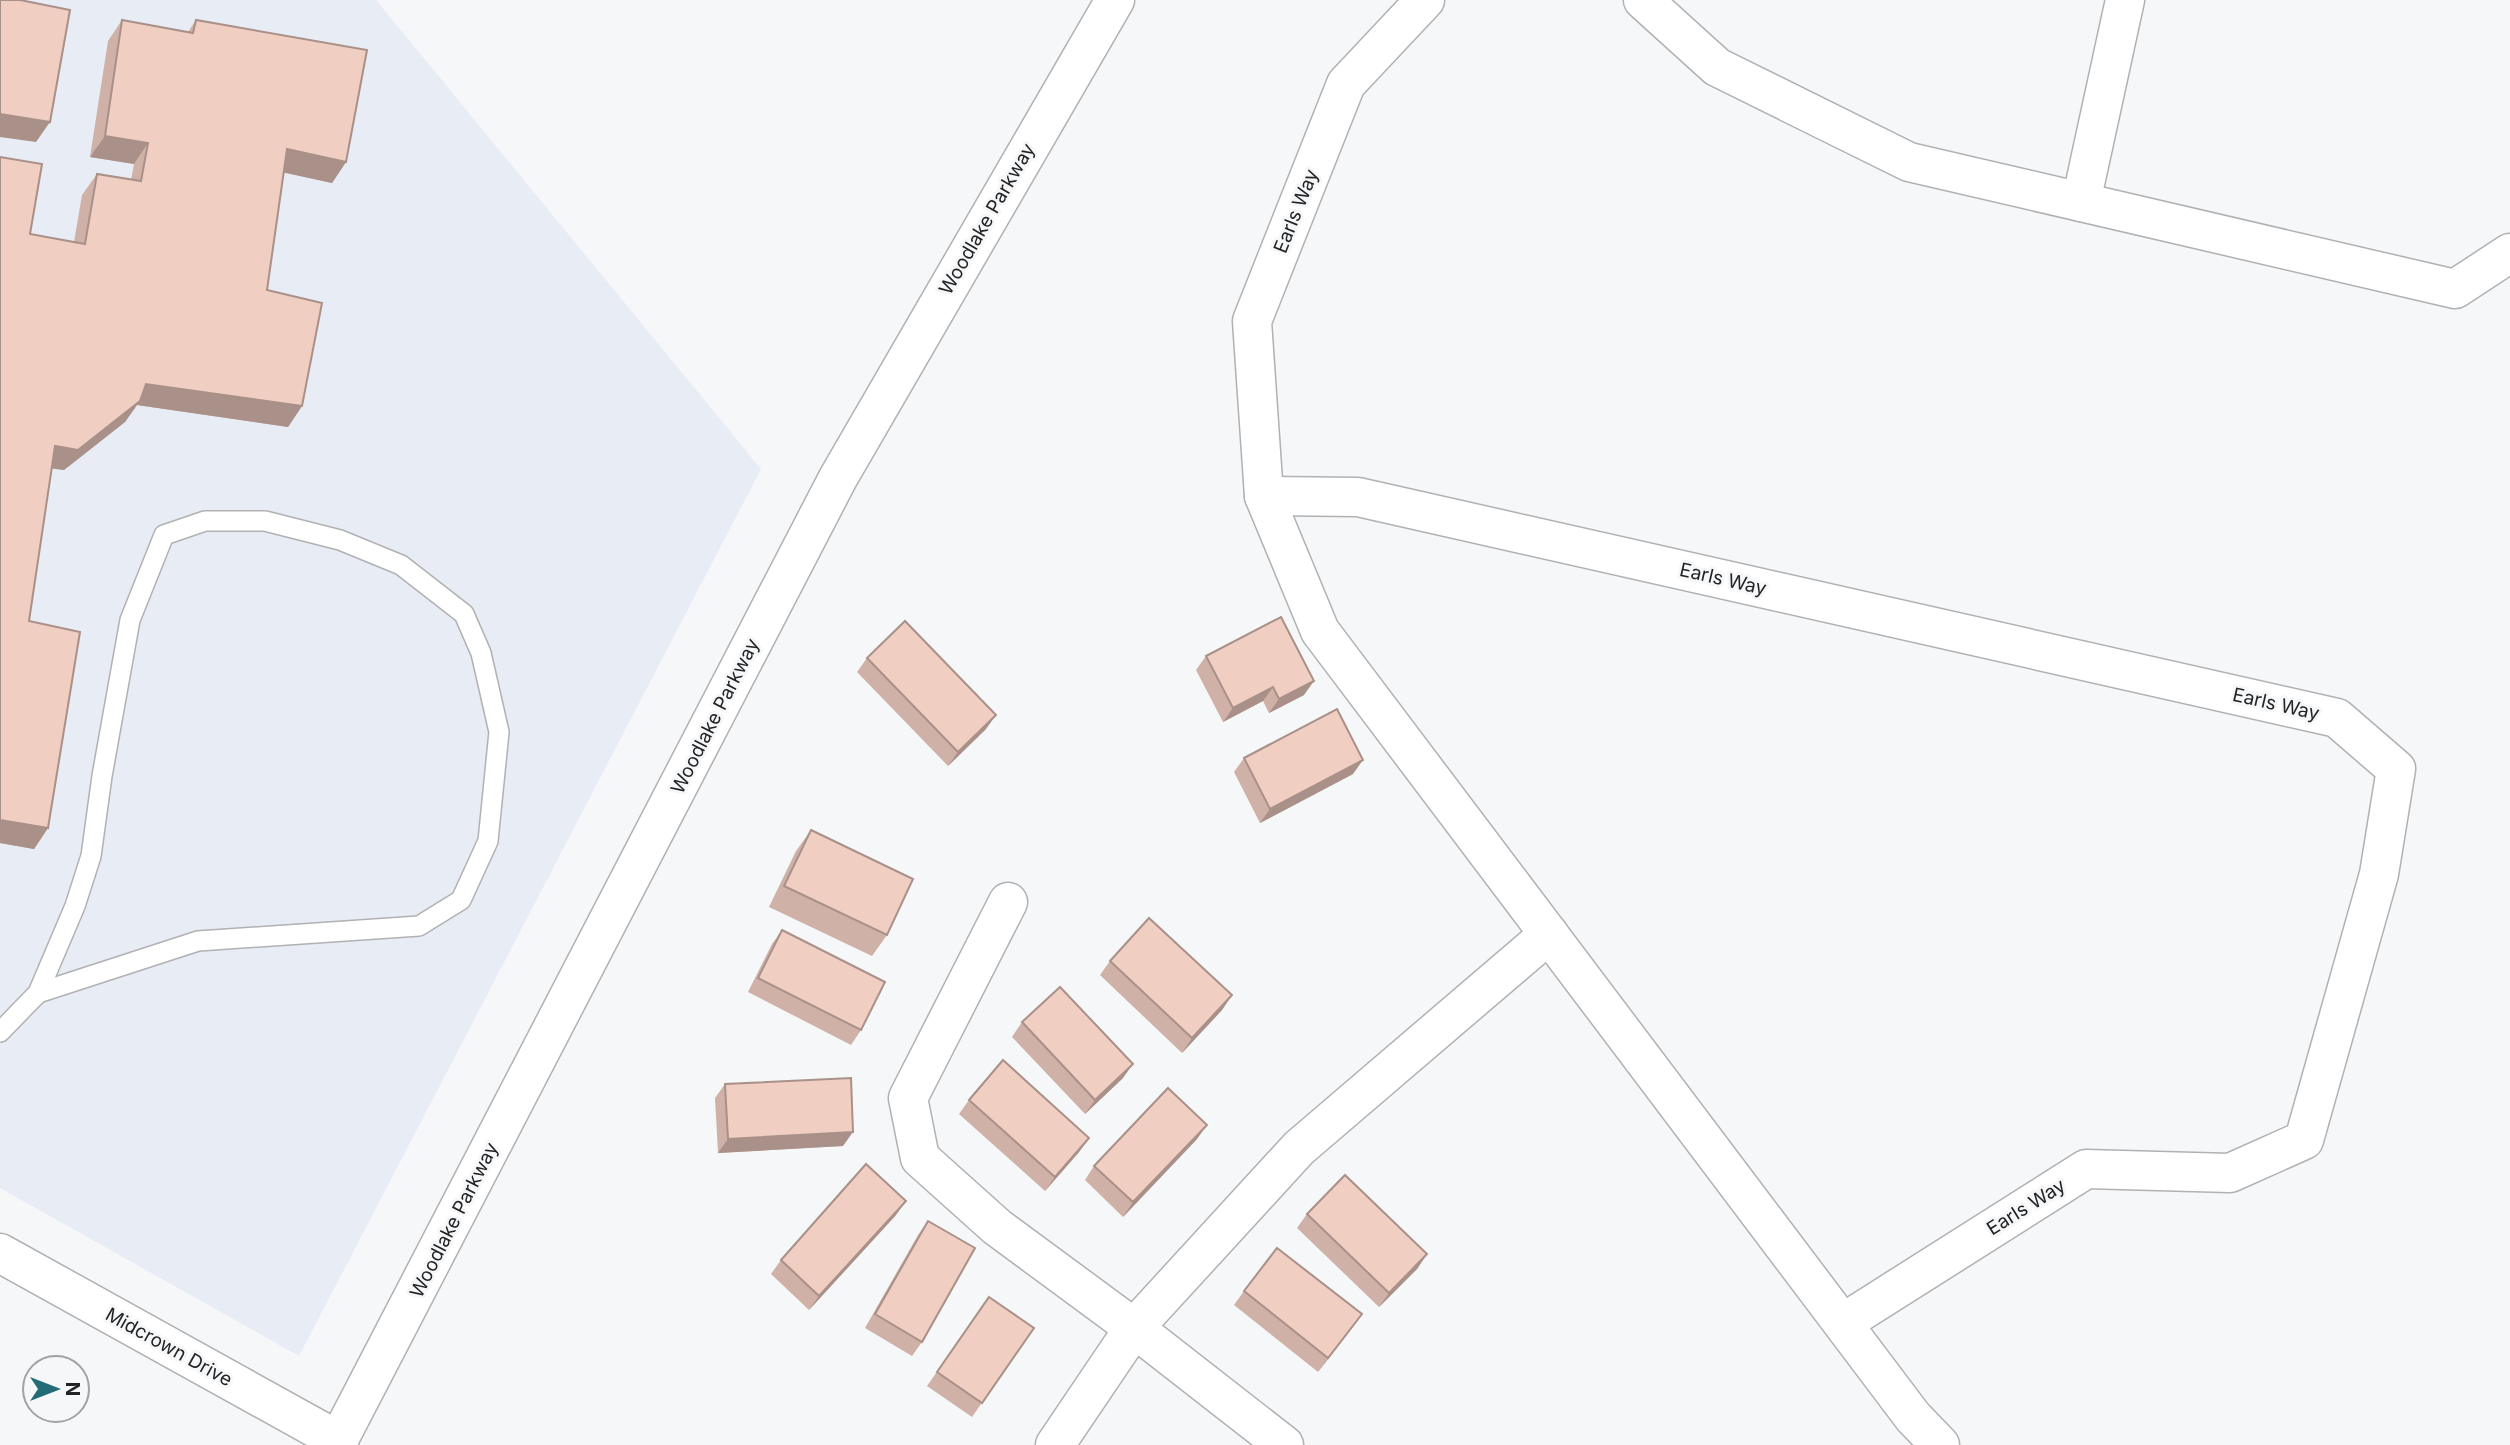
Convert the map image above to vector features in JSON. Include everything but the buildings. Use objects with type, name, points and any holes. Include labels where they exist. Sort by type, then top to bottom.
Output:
[{"type":"street","name":"Woodlake Parkway","points":[[338,1443],[838,478],[1115,0]]},
{"type":"street","name":"Earls Way","points":[[1425,0],[1346,84],[1252,321],[1264,495],[1320,631],[1913,1417],[1940,1445]]},
{"type":"street","points":[[1643,0],[1717,67],[1909,162],[2455,289],[2510,253]]},
{"type":"street","points":[[2081,202],[2125,0]]},
{"type":"street","name":"Earls Way","points":[[1264,495],[1358,497],[2337,718],[2396,769],[2379,874],[2304,1140],[2230,1173],[2086,1169],[1843,1323]]},
{"type":"street","points":[[1008,902],[908,1098],[920,1158],[997,1227],[1134,1328],[1284,1445]]},
{"type":"street","points":[[1055,1445],[1134,1328],[1299,1148],[1549,934]]},
{"type":"street","name":"Midcrown Drive","points":[[0,1253],[338,1443]]},
{"type":"lane","points":[[0,1032],[38,993],[75,906],[91,856],[102,776],[130,620],[164,535],[205,521],[265,521],[340,540],[401,565],[464,614],[481,653],[499,732],[488,841],[461,900],[419,926],[198,941],[38,993]]},
{"type":"shaded area","points":[[0,0],[376,0],[761,469],[299,1356],[0,1188]]}]
